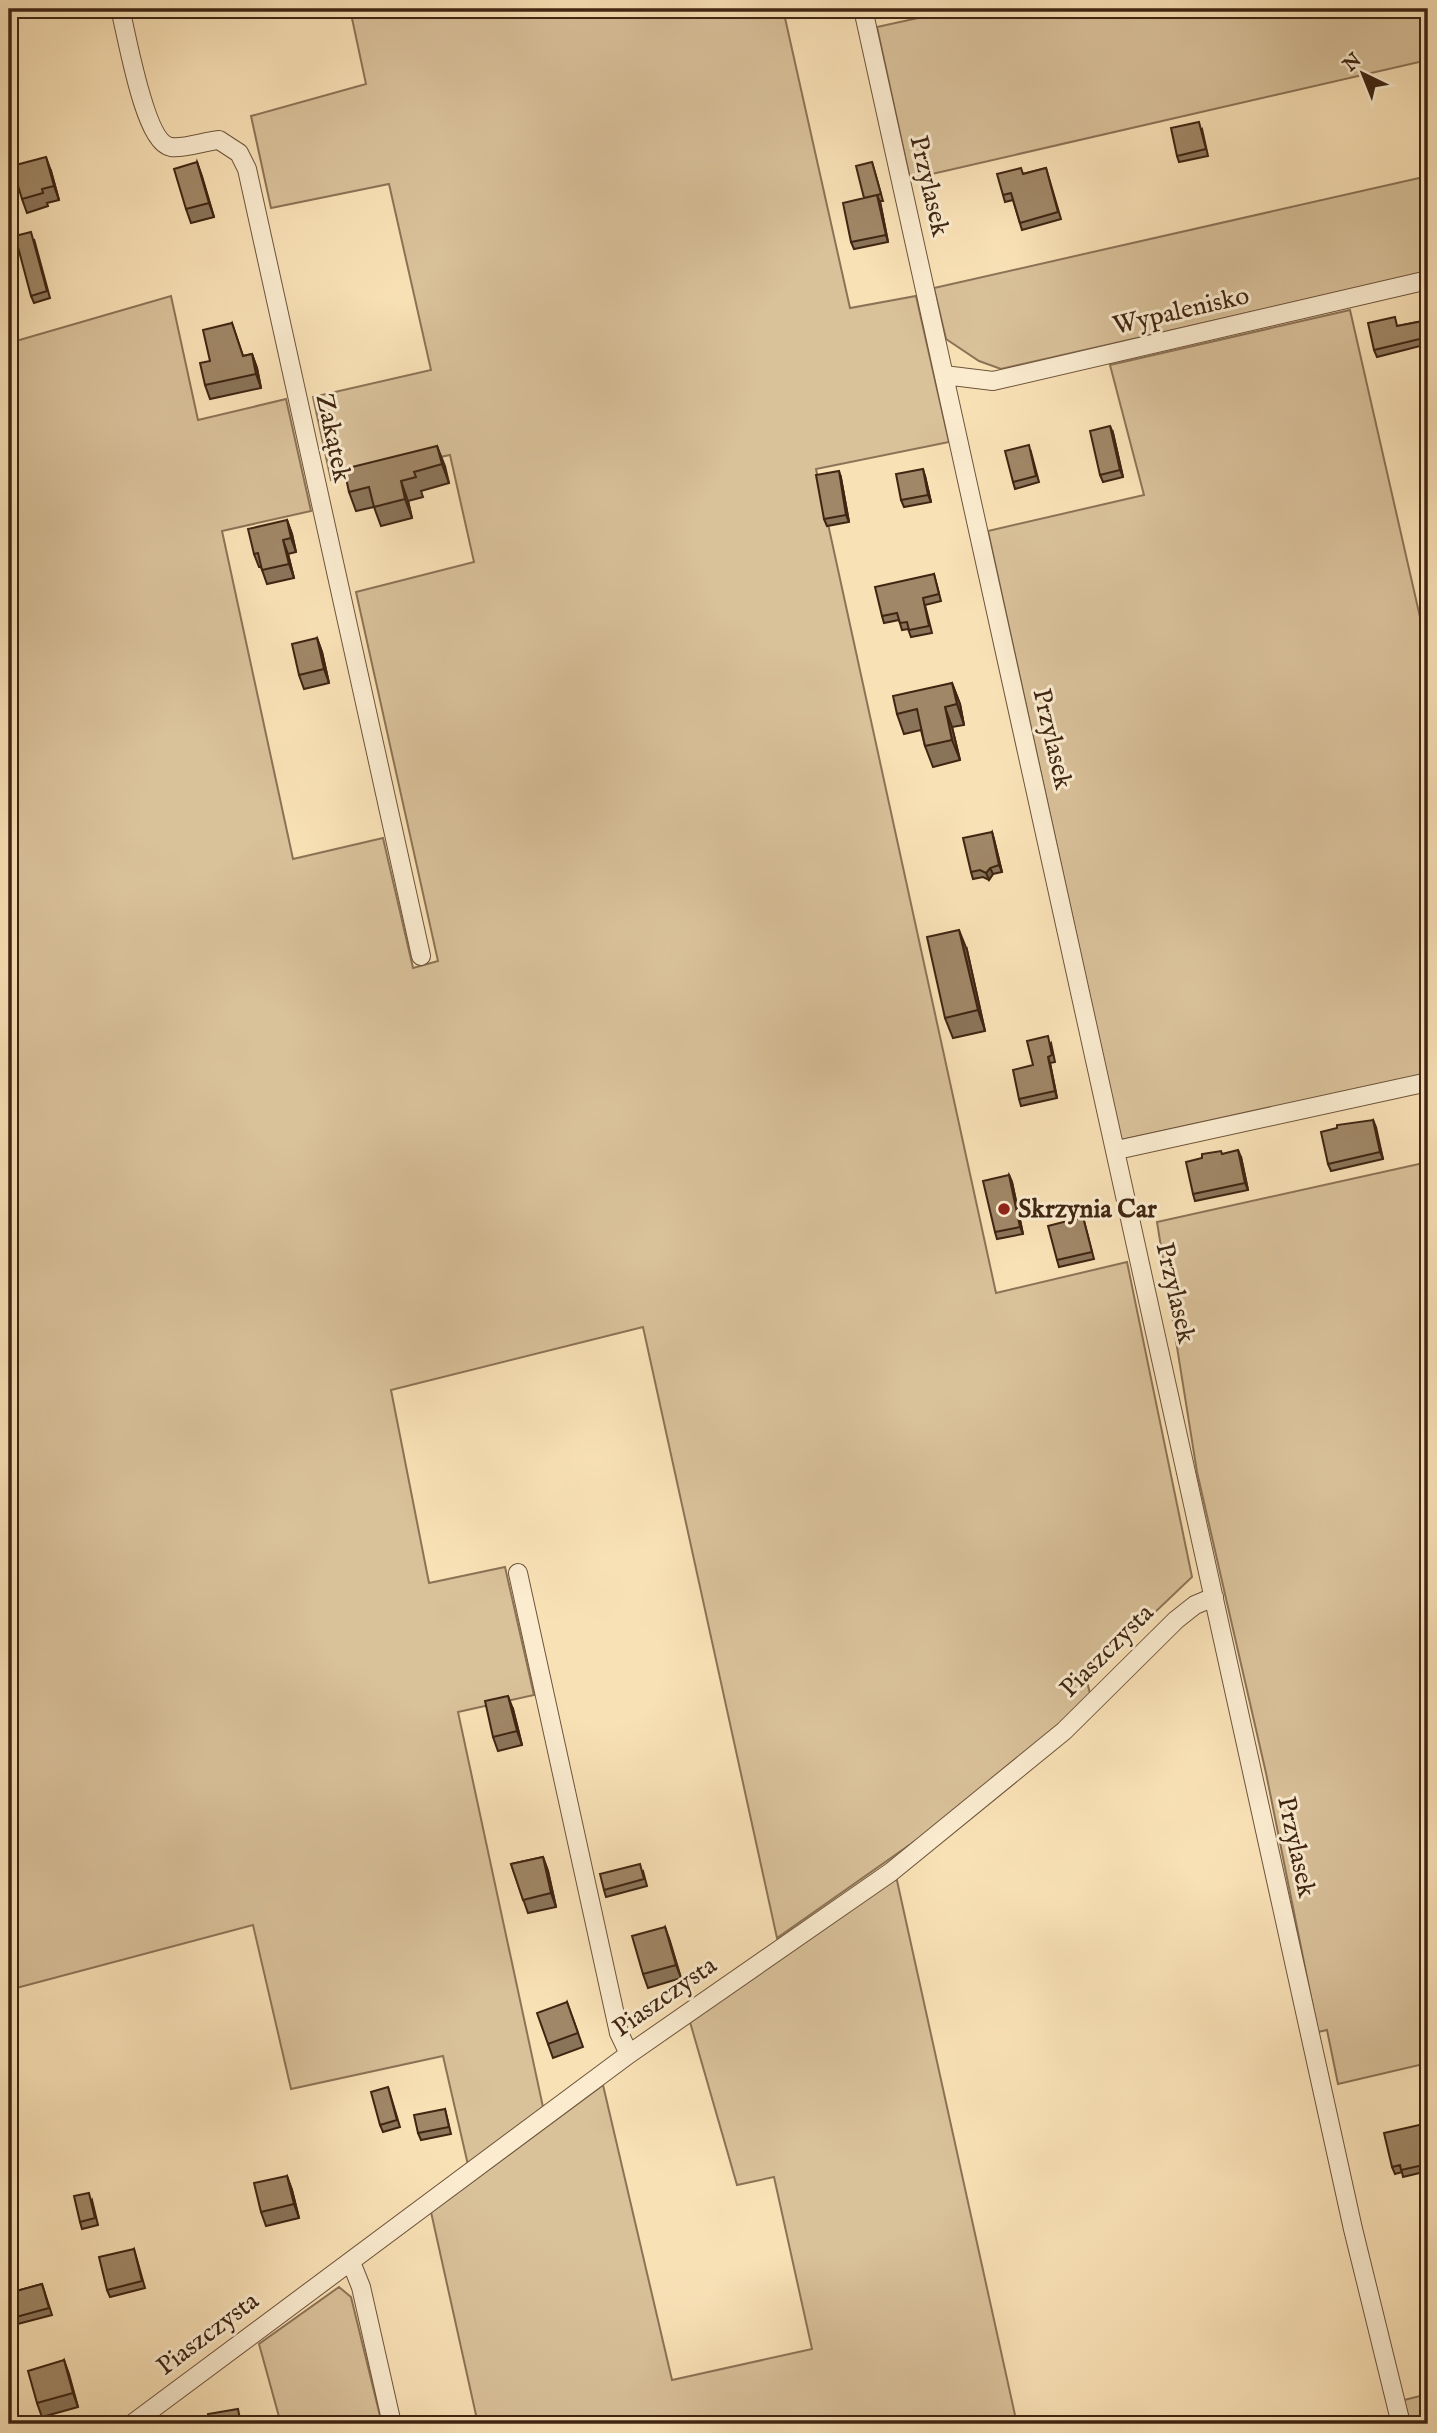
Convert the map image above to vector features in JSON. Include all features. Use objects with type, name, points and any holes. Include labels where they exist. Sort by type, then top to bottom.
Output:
[{"type":"street","name":"Zakątek","points":[[120,9],[146,113],[161,142],[172,148],[219,140],[239,153],[247,169],[421,956]]},
{"type":"street","name":"Przylasek","points":[[863,9],[1353,2230],[1401,2424]]},
{"type":"street","name":"Wypalenisko","points":[[944,375],[993,381],[1428,280]]},
{"type":"street","points":[[1116,1150],[1428,1082]]},
{"type":"street","points":[[517,1573],[619,2033],[629,2054]]},
{"type":"street","name":"Piaszczysta","points":[[132,2424],[629,2054],[891,1872],[1064,1731],[1176,1620],[1195,1605],[1213,1597]]},
{"type":"street","points":[[351,2262],[361,2287],[392,2424]]},
{"type":"shaded area","points":[[350,9],[783,9],[850,308],[916,296],[949,442],[816,469],[996,1293],[1127,1262],[1192,1577],[1086,1678],[1091,1697],[1004,1773],[935,1827],[777,1938],[643,1327],[391,1390],[429,1583],[505,1567],[534,1695],[458,1712],[543,2107],[468,2165],[443,2056],[291,2089],[253,1925],[9,1990],[9,343],[171,296],[198,420],[286,399],[311,511],[222,531],[293,859],[383,838],[413,968],[438,961],[356,592],[474,562],[450,455],[331,480],[313,397],[431,370],[389,184],[271,208],[251,116],[366,84]]},
{"type":"shaded area","points":[[959,9],[1428,9],[1428,60],[910,179],[877,27]]},
{"type":"shaded area","points":[[1428,176],[1428,272],[1001,369],[979,361],[946,339],[934,288]]},
{"type":"shaded area","points":[[1350,310],[1428,652],[1428,1074],[1121,1140],[988,531],[1144,495],[1110,365]]},
{"type":"shaded area","points":[[1428,1162],[1428,2063],[1338,2084],[1327,2030],[1318,2032],[1266,1773],[1197,1472],[1157,1222]]},
{"type":"shaded area","points":[[896,1876],[1017,2424],[478,2424],[431,2212],[603,2085],[672,2380],[812,2349],[774,2177],[737,2185],[690,2022]]},
{"type":"shaded area","points":[[339,2287],[351,2297],[382,2424],[281,2424],[259,2344]]},
{"type":"shaded area","points":[[1428,2394],[1428,2424],[1410,2424],[1404,2400]]},
{"type":"building","points":[[1199,122],[1206,149],[1177,156],[1171,128]]},
{"type":"building","points":[[46,157],[54,186],[42,189],[43,193],[22,199],[12,166]]},
{"type":"building","points":[[197,162],[209,203],[186,209],[174,169]]},
{"type":"building","points":[[872,162],[881,194],[864,198],[856,166]]},
{"type":"building","points":[[1021,168],[1023,174],[1046,168],[1058,212],[1020,223],[1011,193],[1003,195],[997,174]]},
{"type":"building","points":[[877,195],[886,235],[851,242],[843,203]]},
{"type":"building","points":[[31,232],[47,291],[31,296],[15,236]]},
{"type":"building","points":[[1395,317],[1397,326],[1428,320],[1428,337],[1374,350],[1368,323]]},
{"type":"building","points":[[232,323],[243,356],[252,354],[256,374],[205,385],[200,363],[210,361],[203,330]]},
{"type":"building","points":[[1110,426],[1120,470],[1100,475],[1090,431]]},
{"type":"building","points":[[1029,445],[1036,476],[1013,482],[1005,451]]},
{"type":"building","points":[[437,446],[442,464],[414,472],[416,477],[401,481],[405,499],[374,507],[369,487],[349,492],[344,469]]},
{"type":"building","points":[[923,469],[928,495],[901,500],[896,474]]},
{"type":"building","points":[[839,471],[846,515],[824,519],[816,475]]},
{"type":"building","points":[[287,520],[291,538],[283,540],[289,564],[262,570],[258,553],[254,554],[248,529]]},
{"type":"building","points":[[934,574],[939,594],[923,598],[929,626],[909,630],[907,622],[900,623],[897,613],[882,616],[875,587]]},
{"type":"building","points":[[317,638],[324,669],[299,675],[292,644]]},
{"type":"building","points":[[952,683],[957,704],[945,707],[952,740],[925,746],[917,709],[897,714],[893,696]]},
{"type":"building","points":[[992,832],[999,865],[990,868],[986,873],[980,870],[971,872],[963,838]]},
{"type":"building","points":[[959,930],[978,1010],[945,1018],[927,937]]},
{"type":"building","points":[[1048,1036],[1052,1055],[1048,1057],[1055,1091],[1019,1099],[1013,1070],[1033,1065],[1027,1041]]},
{"type":"building","points":[[1373,1120],[1380,1152],[1328,1164],[1321,1132],[1337,1128],[1337,1125]]},
{"type":"building","points":[[1238,1150],[1245,1183],[1193,1194],[1186,1162],[1202,1158],[1202,1154],[1221,1151],[1222,1154]]},
{"type":"building","points":[[1009,1175],[1020,1227],[995,1232],[983,1181]]},
{"type":"building","points":[[1083,1217],[1092,1252],[1057,1260],[1048,1226]]},
{"type":"building","points":[[508,1696],[517,1731],[493,1737],[485,1701]]},
{"type":"building","points":[[543,1857],[551,1893],[523,1900],[511,1864]]},
{"type":"building","points":[[640,1864],[644,1879],[604,1890],[600,1874]]},
{"type":"building","points":[[665,1927],[676,1965],[643,1974],[632,1936]]},
{"type":"building","points":[[567,2002],[578,2033],[548,2044],[537,2013]]},
{"type":"building","points":[[388,2087],[397,2120],[380,2125],[371,2092]]},
{"type":"building","points":[[445,2109],[449,2127],[418,2133],[414,2115]]},
{"type":"building","points":[[1428,2123],[1428,2164],[1401,2170],[1400,2165],[1392,2167],[1384,2133]]},
{"type":"building","points":[[287,2176],[294,2204],[261,2212],[254,2183]]},
{"type":"building","points":[[89,2193],[95,2218],[80,2222],[74,2196]]},
{"type":"building","points":[[134,2249],[142,2281],[107,2290],[99,2257]]},
{"type":"building","points":[[42,2284],[49,2308],[9,2319],[9,2293]]},
{"type":"building","points":[[64,2360],[73,2393],[37,2403],[28,2371]]},
{"type":"building","points":[[238,2409],[241,2424],[210,2424],[208,2414]]},
{"type":"place","name":"Skrzynia Car","points":[[1004,1209]]}]
